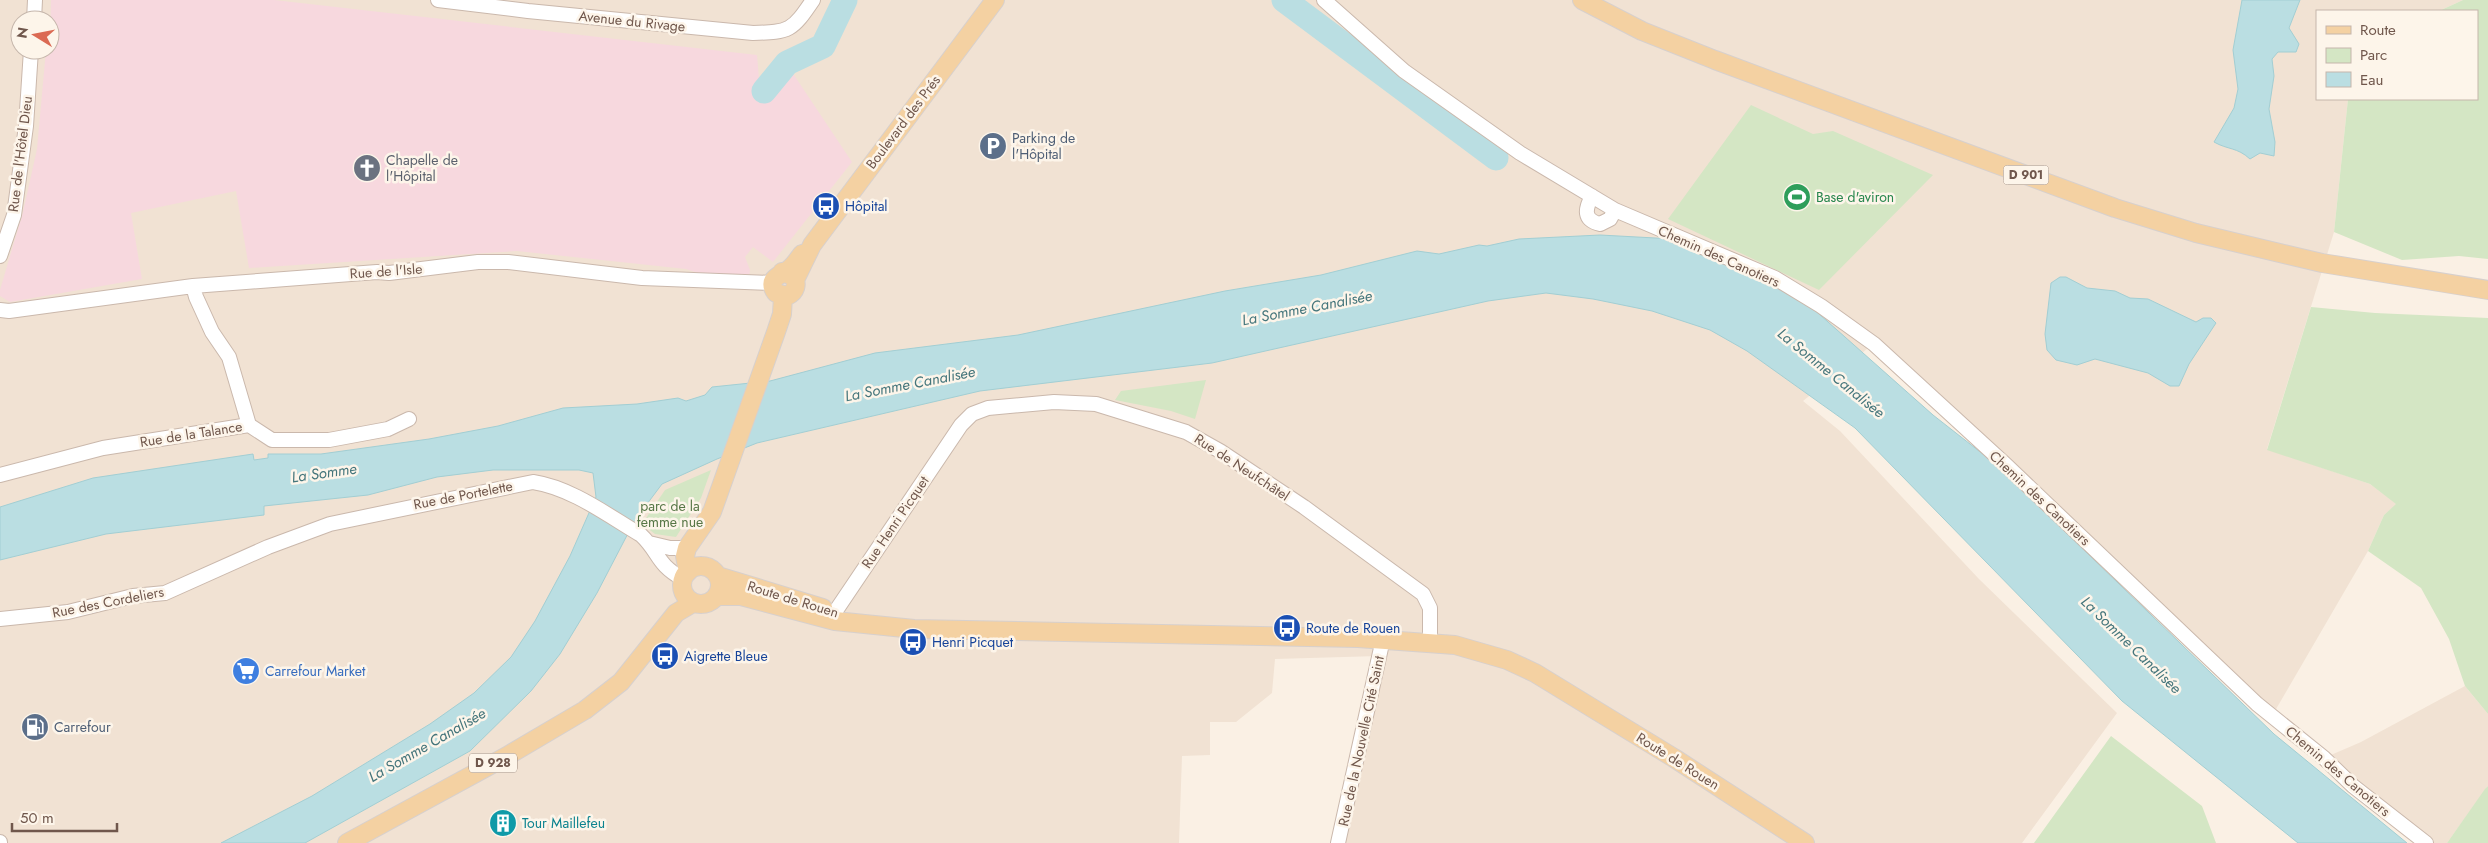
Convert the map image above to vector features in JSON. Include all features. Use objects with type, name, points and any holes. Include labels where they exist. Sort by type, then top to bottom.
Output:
[{"type":"main road","name":"Boulevard des Prés","points":[[687,548],[706,523],[724,480],[782,314],[783,283],[995,0]]},
{"type":"main road","name":"D 901","points":[[1582,0],[1642,31],[1715,60],[2124,211],[2196,233],[2312,261],[2488,290]]},
{"type":"main road","name":"Boulevard des Prés","points":[[706,523],[702,551],[711,571]]},
{"type":"main road","points":[[684,579],[694,567],[711,571],[720,589],[717,596],[707,604],[693,603],[684,594],[684,579],[685,556],[687,548]]},
{"type":"main road","name":"Route de Rouen","points":[[711,571],[833,616]]},
{"type":"main road","name":"D 928","points":[[660,631],[670,603],[684,579]]},
{"type":"main road","name":"Route de Rouen","points":[[717,596],[741,596],[868,625],[914,629],[1383,639],[1430,643],[1474,650],[1507,660],[1535,673],[1674,758],[1805,843]]},
{"type":"main road","name":"D 928","points":[[347,843],[507,756],[585,710],[626,677],[660,631],[676,613],[693,603]]},
{"type":"street","name":"Avenue du Rivage","points":[[438,0],[528,11],[753,33],[781,32],[797,24],[813,0]]},
{"type":"street","name":"Chemin des Canotiers","points":[[1324,0],[1404,71],[1520,154],[1615,210],[1775,278],[1821,306],[1874,344],[2006,464],[2257,704],[2324,758],[2352,786],[2426,843]]},
{"type":"street","name":"Rue de l'Hôtel Dieu","points":[[0,253],[14,215],[26,126],[30,60]]},
{"type":"street","points":[[1592,196],[1586,206],[1586,216],[1590,221],[1600,224],[1610,219],[1615,210]]},
{"type":"street","name":"Rue de l'Isle","points":[[0,310],[9,311],[193,286],[377,272],[389,273],[478,262],[508,262],[642,278],[783,283]]},
{"type":"street","points":[[193,286],[212,332],[229,357],[249,425]]},
{"type":"street","name":"Rue de Neufchâtel","points":[[961,425],[972,414],[988,408],[1054,402],[1084,402],[1186,432],[1268,482],[1423,594],[1430,608],[1430,643]]},
{"type":"street","name":"Rue de la Talance","points":[[0,475],[102,448],[249,425],[272,440],[329,440],[388,429],[409,419]]},
{"type":"street","name":"Rue Henri Picquet","points":[[833,616],[961,425]]},
{"type":"street","name":"Rue de Portelette","points":[[268,547],[330,524],[533,482],[547,484],[578,498],[645,539],[670,548],[687,548]]},
{"type":"street","name":"Rue de Portelette","points":[[645,539],[664,567],[684,579]]},
{"type":"street","name":"Rue des Cordeliers","points":[[0,619],[68,612],[134,596],[165,593],[268,547]]},
{"type":"street","name":"Rue de la Nouvelle Cité Saint","points":[[1338,843],[1383,639]]},
{"type":"shaded area","points":[[0,0],[2463,0],[2441,10],[2316,10],[2316,100],[2348,100],[2334,232],[2267,449],[2370,484],[2397,504],[2384,515],[2368,551],[2272,716],[1873,344],[1803,401],[1840,431],[1979,579],[2117,713],[2022,843],[1338,843],[1379,656],[1275,659],[1272,693],[1236,722],[1210,722],[1210,755],[1182,756],[1179,843],[0,843]]},
{"type":"shaded area","points":[[51,0],[274,0],[757,55],[760,90],[766,94],[792,72],[852,162],[773,262],[753,247],[745,257],[750,270],[749,277],[704,275],[686,269],[517,251],[249,268],[236,191],[131,213],[142,279],[10,302],[0,296],[0,290],[23,212],[37,149],[45,60],[60,60],[60,10],[51,10]]},
{"type":"shaded area","points":[[2465,686],[2488,714],[2488,786],[2447,843],[2426,843],[2324,758],[2361,742]]},
{"type":"green space","points":[[2463,0],[2488,0],[2488,259],[2459,256],[2402,260],[2334,232],[2348,100],[2478,100],[2478,10],[2441,10]]},
{"type":"green space","name":"Base d'aviron","points":[[1751,105],[1813,134],[1833,131],[1933,175],[1819,290],[1668,219]]},
{"type":"green space","points":[[2311,307],[2375,313],[2488,318],[2488,714],[2465,686],[2449,639],[2421,588],[2368,551],[2384,515],[2396,504],[2370,484],[2267,450]]},
{"type":"green space","points":[[1206,380],[1195,419],[1171,411],[1115,400],[1121,391]]},
{"type":"green space","name":"parc de la femme nue","points":[[711,470],[701,498],[676,537],[655,534],[642,524],[665,490]]},
{"type":"green space","points":[[2111,736],[2202,806],[2216,843],[2034,843]]},
{"type":"green space","points":[[2488,786],[2488,843],[2447,843],[2485,789]]},
{"type":"water","points":[[2242,0],[2300,0],[2289,28],[2299,44],[2296,52],[2278,52],[2272,59],[2274,76],[2269,109],[2275,142],[2274,156],[2260,153],[2250,159],[2237,150],[2214,142],[2234,108],[2238,89],[2233,50]]},
{"type":"water","points":[[1600,235],[1674,239],[1789,292],[1810,306],[1933,415],[1993,462],[2274,734],[2407,843],[2298,843],[2122,701],[1855,428],[1747,351],[1710,330],[1652,311],[1593,299],[1546,293],[1488,301],[1212,363],[980,391],[757,443],[717,459],[662,484],[635,520],[597,593],[560,654],[531,691],[470,751],[305,843],[221,843],[312,796],[430,724],[474,693],[511,657],[535,621],[570,556],[596,497],[593,473],[579,470],[493,470],[437,477],[368,495],[264,506],[264,515],[106,534],[0,560],[0,507],[93,478],[253,454],[254,460],[268,458],[268,454],[321,454],[429,439],[498,426],[563,408],[637,404],[678,398],[686,401],[705,395],[712,387],[770,381],[875,353],[1018,335],[1225,291],[1321,275],[1417,251],[1439,254],[1519,239]]},
{"type":"water","points":[[2060,277],[2066,277],[2087,288],[2115,291],[2130,298],[2148,299],[2196,322],[2203,318],[2211,318],[2216,323],[2189,364],[2179,386],[2170,386],[2148,373],[2095,359],[2077,365],[2056,360],[2047,350],[2045,334],[2051,283]]},
{"type":"waterway","points":[[764,91],[787,63],[823,46],[845,0]]},
{"type":"waterway","points":[[1284,0],[1496,158]]},
{"type":"place","name":"Parking de l'Hôpital","points":[[993,146]]},
{"type":"place","name":"Chapelle de l'Hôpital","points":[[367,168]]},
{"type":"place","name":"Base d'aviron","points":[[1797,197]]},
{"type":"place","name":"Hôpital","points":[[826,206]]},
{"type":"place","name":"Route de Rouen","points":[[1287,628]]},
{"type":"place","name":"Henri Picquet","points":[[913,642]]},
{"type":"place","name":"Aigrette Bleue","points":[[665,656]]},
{"type":"place","name":"Carrefour Market","points":[[246,671]]},
{"type":"place","name":"Carrefour","points":[[35,727]]},
{"type":"place","name":"Tour Maillefeu","points":[[503,823]]},
{"type":"water label","name":"La Somme Canalisée","points":[[1307,308]]},
{"type":"water label","name":"La Somme Canalisée","points":[[1831,373]]},
{"type":"water label","name":"La Somme Canalisée","points":[[910,384]]},
{"type":"water label","name":"La Somme","points":[[324,473]]},
{"type":"water label","name":"La Somme Canalisée","points":[[2131,645]]},
{"type":"water label","name":"La Somme Canalisée","points":[[427,745]]}]
